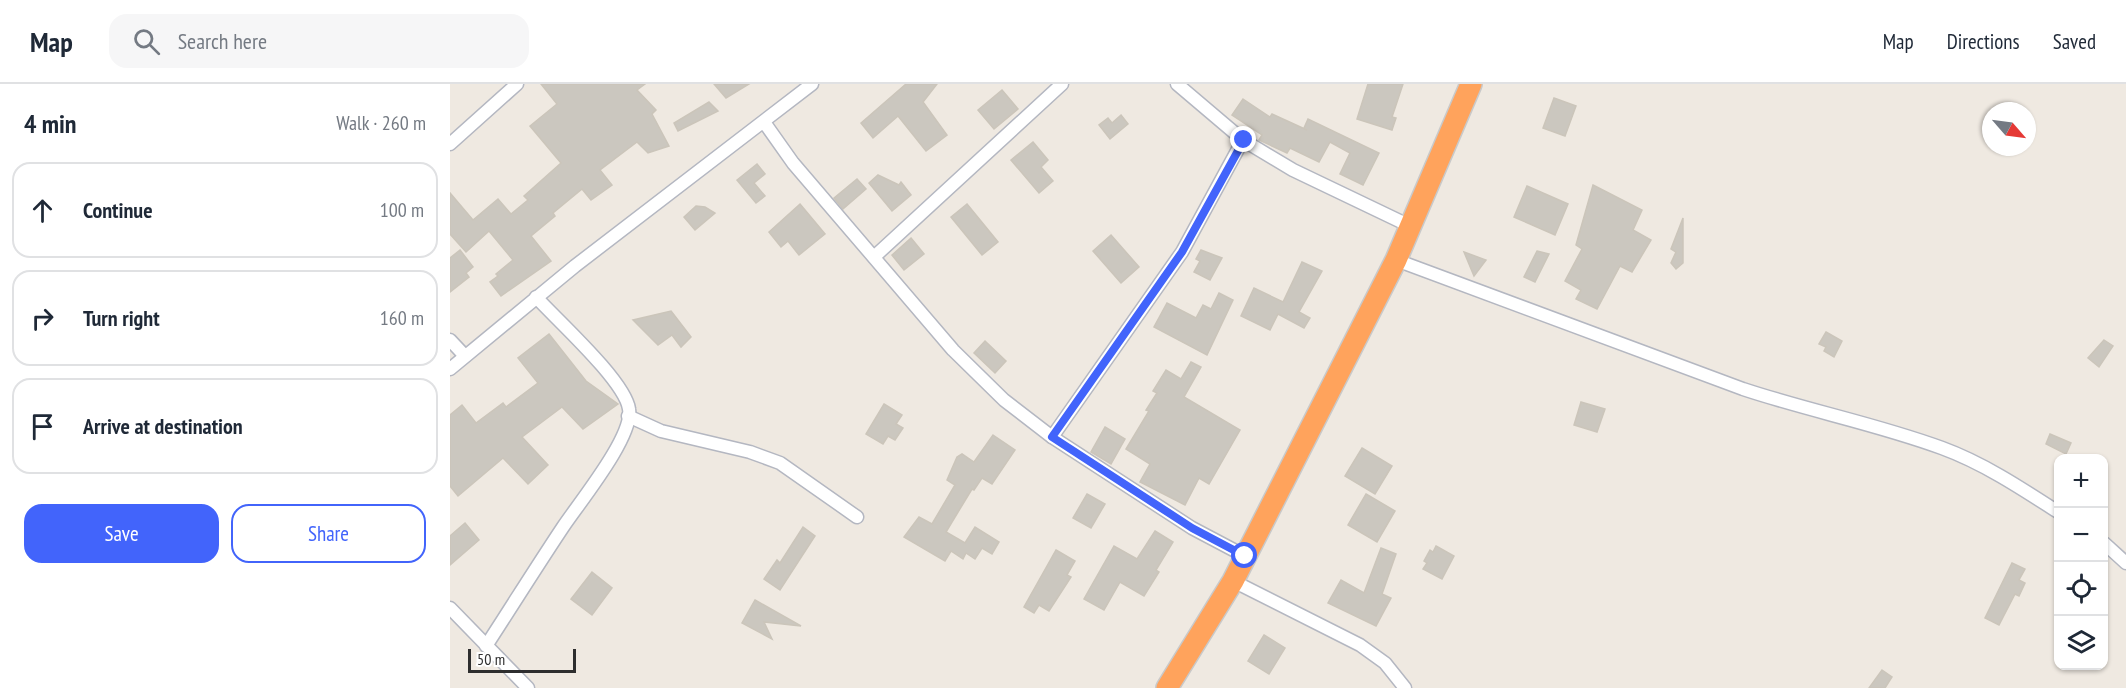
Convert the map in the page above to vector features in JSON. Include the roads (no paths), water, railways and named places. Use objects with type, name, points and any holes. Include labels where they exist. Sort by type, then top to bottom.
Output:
[{"type":"highway","points":[[1167,688],[1233,581],[1396,260],[1471,84]]},
{"type":"street","points":[[450,144],[517,84]]},
{"type":"street","points":[[450,369],[536,297],[812,84]]},
{"type":"street","points":[[874,256],[1062,84]]},
{"type":"street","points":[[1177,84],[1244,140],[1293,170],[1410,226]]},
{"type":"street","points":[[764,122],[793,163],[954,350],[1004,400],[1052,437],[1192,528],[1245,556]]},
{"type":"street","points":[[1052,437],[1182,252],[1244,140]]},
{"type":"street","points":[[1396,260],[1743,389],[1802,409],[1884,428],[1944,449],[2010,481],[2054,509]]},
{"type":"street","points":[[486,646],[604,469],[625,430],[628,416],[629,409],[625,399],[604,368],[536,297]]},
{"type":"street","points":[[450,340],[465,356]]},
{"type":"street","points":[[628,416],[661,431],[750,452],[780,463],[857,517]]},
{"type":"street","points":[[2108,547],[2126,563]]},
{"type":"street","points":[[1233,581],[1360,645],[1385,663],[1405,688]]},
{"type":"street","points":[[450,608],[528,688]]}]
